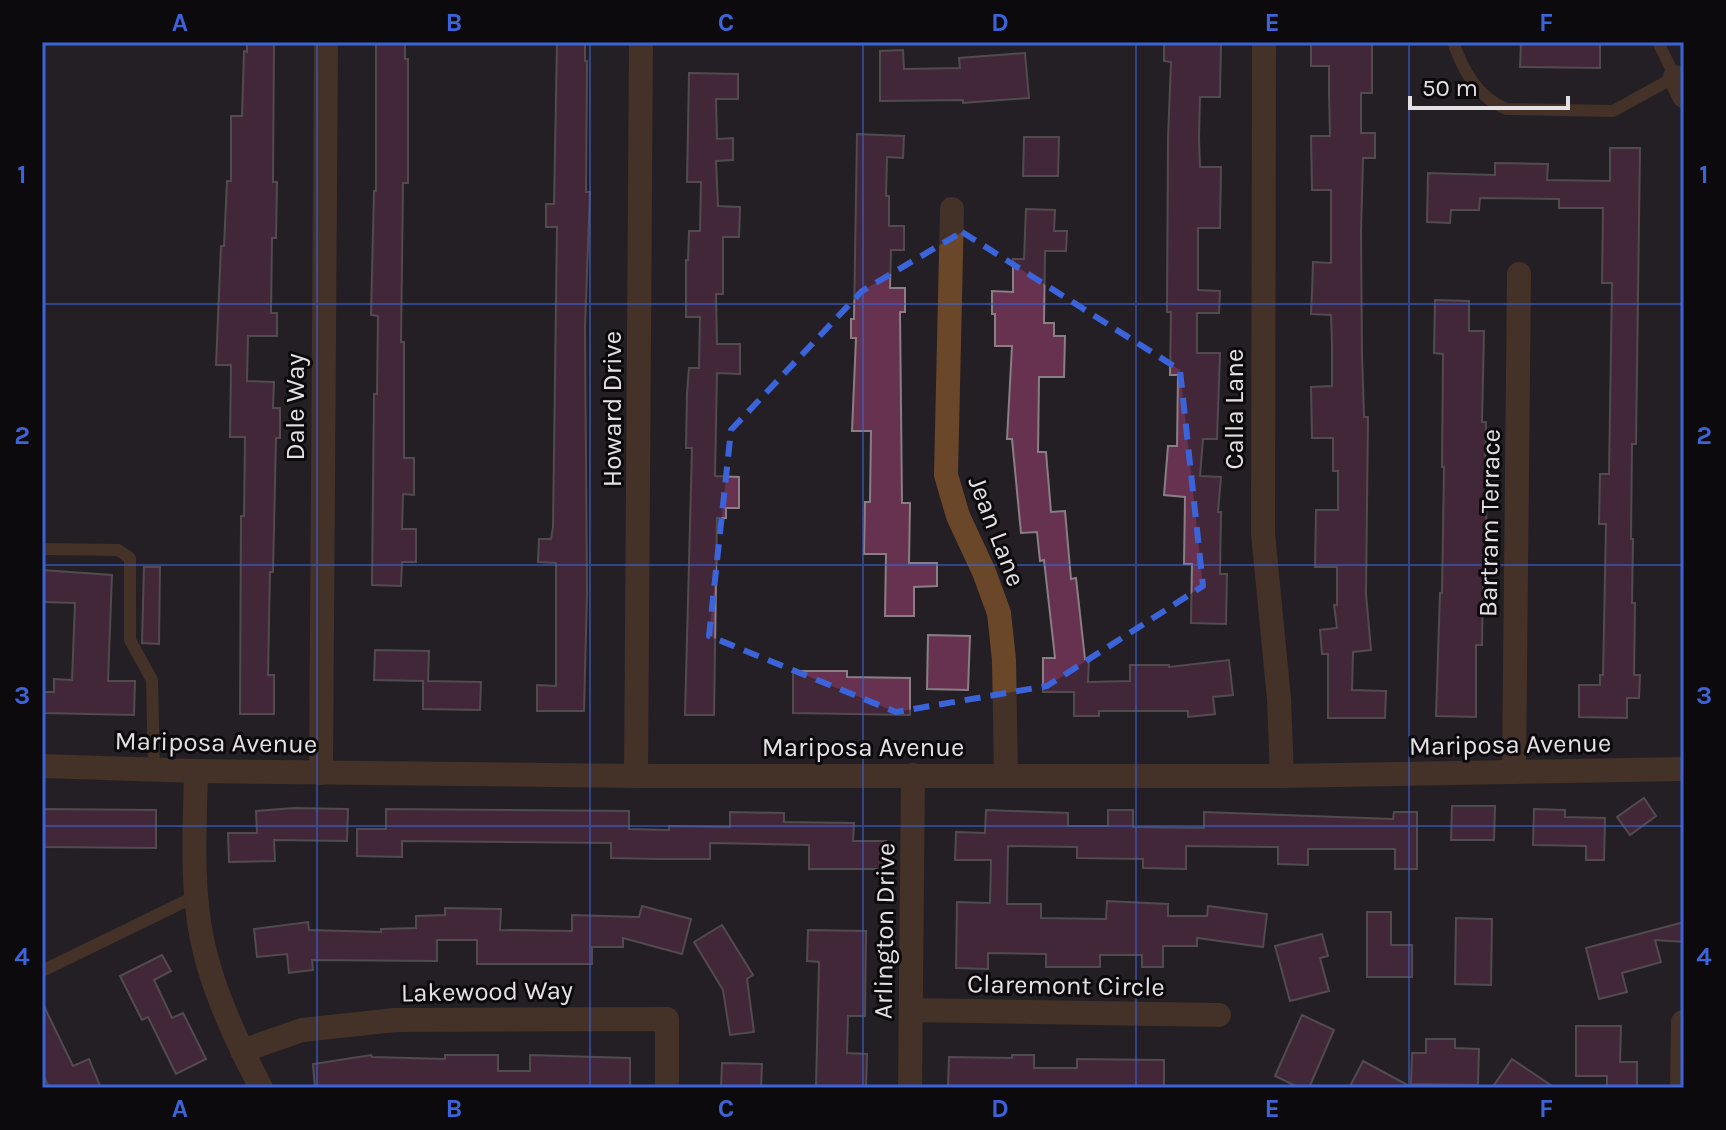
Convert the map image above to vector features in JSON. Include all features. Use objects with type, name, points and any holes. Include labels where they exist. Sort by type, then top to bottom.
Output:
[{"type":"street","name":"Dale Way","points":[[321,773],[326,42]]},
{"type":"street","name":"Howard Drive","points":[[636,776],[641,42]]},
{"type":"street","name":"Calla Lane","points":[[1264,42],[1263,533],[1279,699],[1282,776]]},
{"type":"street","name":"Jean Lane","points":[[952,209],[946,475],[958,516],[999,613],[1004,660],[1006,775]]},
{"type":"street","name":"Bartram Terrace","points":[[1514,772],[1519,274]]},
{"type":"street","name":"Mariposa Avenue","points":[[42,766],[196,771],[636,776],[1282,776],[1684,769]]},
{"type":"street","points":[[196,771],[198,916],[214,983],[261,1088]]},
{"type":"street","name":"Arlington Drive","points":[[910,1088],[913,775]]},
{"type":"street","name":"Claremont Circle","points":[[911,1010],[1219,1015]]},
{"type":"street","name":"Lakewood Way","points":[[242,1051],[302,1030],[395,1020],[667,1019],[667,1088]]},
{"type":"street","points":[[1682,1088],[1683,1022]]},
{"type":"lane","points":[[1453,42],[1462,68],[1489,102],[1506,109],[1613,111],[1679,86],[1658,42]]},
{"type":"lane","points":[[42,549],[118,550],[130,558],[130,640],[152,680],[154,770]]},
{"type":"lane","points":[[42,971],[196,896]]},
{"type":"highlighted area","points":[[962,232],[1180,370],[1203,586],[1047,686],[896,712],[709,636],[731,430],[862,291]]},
{"type":"building","points":[[247,42],[274,42],[273,182],[277,182],[276,238],[272,238],[271,313],[277,313],[277,336],[248,336],[247,381],[274,382],[273,408],[280,408],[280,438],[276,438],[273,572],[270,572],[268,675],[274,675],[274,714],[240,714],[241,516],[244,516],[245,437],[230,437],[231,365],[216,365],[221,246],[224,246],[227,181],[231,181],[231,116],[242,116]]},
{"type":"building","points":[[376,42],[405,42],[405,59],[408,59],[408,183],[403,183],[401,342],[404,342],[404,458],[414,458],[414,495],[403,494],[402,529],[416,529],[416,562],[402,562],[401,586],[372,585],[378,316],[371,315],[376,191]]},
{"type":"building","points":[[557,42],[585,42],[587,61],[586,192],[590,192],[585,327],[587,593],[584,711],[537,711],[537,685],[556,686],[556,563],[538,562],[539,539],[551,539],[553,527],[557,227],[546,227],[546,204],[554,204]]},
{"type":"building","points":[[1164,42],[1221,42],[1220,97],[1200,97],[1199,138],[1200,167],[1221,167],[1220,228],[1198,228],[1198,290],[1220,291],[1219,313],[1197,313],[1197,353],[1220,353],[1217,439],[1203,439],[1200,476],[1221,477],[1218,512],[1221,512],[1220,574],[1227,574],[1226,624],[1191,623],[1192,564],[1184,564],[1185,497],[1164,495],[1168,446],[1177,446],[1178,375],[1170,375],[1171,312],[1167,312],[1171,62],[1164,61]]},
{"type":"building","points":[[1521,42],[1600,42],[1600,68],[1520,67]]},
{"type":"building","points":[[1311,44],[1372,44],[1372,93],[1361,93],[1361,133],[1375,133],[1375,158],[1363,158],[1361,232],[1364,417],[1368,417],[1366,594],[1371,650],[1353,652],[1352,690],[1386,691],[1385,718],[1328,718],[1328,654],[1322,654],[1320,630],[1337,628],[1334,605],[1337,605],[1337,567],[1315,567],[1316,510],[1338,510],[1338,471],[1333,471],[1333,438],[1312,438],[1311,387],[1332,386],[1332,345],[1331,315],[1311,314],[1313,262],[1331,263],[1331,190],[1312,190],[1311,136],[1330,136],[1329,66],[1311,66]]},
{"type":"building","points":[[903,50],[904,69],[960,68],[959,58],[1025,53],[1029,98],[963,103],[963,100],[880,101],[880,51]]},
{"type":"building","points":[[689,73],[738,74],[738,99],[716,99],[717,139],[733,138],[733,160],[716,161],[718,206],[740,207],[739,237],[723,237],[723,294],[716,294],[717,344],[740,344],[740,374],[717,373],[715,476],[739,477],[739,508],[726,508],[726,518],[717,518],[714,715],[685,715],[692,448],[686,448],[687,393],[689,368],[699,368],[700,317],[686,317],[686,260],[689,231],[700,231],[701,182],[687,182]]},
{"type":"building","points":[[857,134],[904,136],[903,158],[887,157],[886,196],[889,196],[889,226],[904,226],[904,250],[891,250],[890,288],[905,288],[905,312],[900,312],[902,503],[910,503],[909,563],[937,563],[937,586],[914,587],[914,616],[885,616],[886,554],[864,554],[865,502],[870,502],[871,431],[852,431],[856,338],[851,338],[851,319],[854,319]]},
{"type":"building","points":[[1024,137],[1059,137],[1058,176],[1023,176]]},
{"type":"building","points":[[1610,148],[1640,148],[1636,444],[1632,444],[1631,539],[1632,603],[1635,603],[1634,675],[1640,675],[1639,698],[1627,698],[1627,718],[1579,717],[1579,685],[1600,685],[1600,675],[1603,675],[1606,524],[1599,524],[1600,474],[1609,474],[1612,283],[1602,283],[1603,208],[1559,208],[1559,199],[1480,198],[1479,210],[1451,210],[1450,223],[1427,222],[1428,173],[1495,175],[1495,163],[1548,164],[1547,180],[1610,181]]},
{"type":"building","points":[[1026,209],[1055,210],[1054,231],[1067,231],[1066,251],[1045,251],[1044,323],[1054,323],[1054,336],[1065,336],[1064,377],[1039,377],[1038,452],[1046,452],[1051,512],[1065,511],[1071,579],[1076,578],[1085,659],[1089,659],[1088,682],[1130,681],[1130,665],[1169,667],[1229,660],[1233,695],[1213,697],[1215,714],[1188,717],[1188,711],[1099,711],[1099,716],[1074,716],[1074,692],[1043,692],[1043,658],[1055,658],[1044,560],[1040,561],[1037,532],[1021,533],[1012,439],[1007,439],[1012,346],[995,346],[995,314],[992,314],[992,291],[1013,292],[1013,259],[1024,259]]},
{"type":"building","points":[[1435,300],[1469,301],[1469,331],[1484,331],[1482,422],[1486,422],[1487,477],[1485,584],[1482,645],[1476,645],[1476,717],[1436,716],[1444,467],[1443,354],[1434,353]]},
{"type":"building","points":[[144,567],[160,567],[159,644],[142,643]]},
{"type":"building","points":[[42,570],[112,575],[108,681],[135,681],[134,715],[42,713],[42,692],[54,692],[54,679],[72,680],[75,603],[42,602]]},
{"type":"building","points":[[928,635],[970,636],[968,690],[927,689]]},
{"type":"building","points":[[375,650],[429,651],[428,681],[481,682],[480,710],[423,709],[423,681],[374,680]]},
{"type":"building","points":[[793,671],[847,671],[847,677],[910,678],[910,715],[793,713]]},
{"type":"building","points":[[1644,798],[1656,816],[1630,835],[1617,817]]},
{"type":"building","points":[[1452,806],[1495,806],[1494,840],[1451,840]]},
{"type":"building","points":[[42,809],[156,810],[156,848],[42,847]]},
{"type":"building","points":[[348,809],[347,841],[274,840],[275,861],[229,862],[228,833],[257,833],[256,811]]},
{"type":"building","points":[[386,809],[629,811],[629,829],[669,830],[669,826],[730,827],[730,812],[784,813],[784,822],[854,823],[853,841],[886,841],[886,869],[809,869],[809,845],[710,843],[710,859],[659,859],[611,858],[611,843],[402,841],[402,857],[357,856],[357,829],[386,829]]},
{"type":"building","points":[[1534,809],[1565,810],[1565,817],[1605,818],[1604,860],[1586,860],[1586,846],[1533,845]]},
{"type":"building","points":[[986,810],[1068,813],[1068,826],[1108,826],[1108,810],[1133,810],[1133,827],[1204,828],[1204,812],[1393,819],[1394,812],[1417,812],[1417,869],[1395,869],[1395,849],[1308,849],[1308,865],[1278,864],[1278,847],[1186,846],[1186,869],[1143,868],[1143,859],[1077,858],[1077,847],[1008,846],[1007,904],[1041,904],[1041,918],[1106,919],[1107,901],[1168,904],[1168,916],[1207,916],[1208,906],[1267,914],[1263,947],[1197,938],[1197,946],[1163,946],[1163,967],[1142,967],[1142,955],[1100,955],[1100,967],[1046,967],[1046,954],[988,953],[988,969],[956,968],[957,902],[990,903],[991,860],[955,860],[956,832],[985,833]]},
{"type":"building","points":[[642,906],[691,919],[682,954],[623,938],[623,947],[592,947],[592,964],[477,964],[477,940],[437,940],[437,961],[312,960],[313,970],[289,973],[287,954],[257,957],[254,929],[308,922],[309,930],[381,932],[381,929],[416,928],[416,916],[445,915],[445,908],[501,909],[500,930],[572,931],[572,915],[639,917]]},
{"type":"building","points":[[1367,912],[1391,912],[1391,945],[1412,945],[1412,977],[1367,977]]},
{"type":"building","points":[[1456,918],[1492,919],[1491,985],[1455,984]]},
{"type":"building","points":[[1684,922],[1684,942],[1655,940],[1661,962],[1622,973],[1627,992],[1599,999],[1586,948]]},
{"type":"building","points":[[722,925],[753,975],[747,979],[754,1032],[730,1035],[723,990],[694,942]]},
{"type":"building","points":[[808,930],[866,931],[865,1016],[848,1016],[847,1053],[867,1054],[866,1088],[816,1086],[819,962],[807,961]]},
{"type":"building","points":[[1322,934],[1328,956],[1320,958],[1329,991],[1290,1001],[1275,946]]},
{"type":"building","points":[[162,955],[171,971],[154,980],[172,1018],[183,1013],[206,1059],[176,1074],[148,1017],[142,1020],[120,976]]},
{"type":"building","points":[[42,1002],[73,1066],[89,1059],[101,1088],[49,1088],[42,1072]]},
{"type":"building","points":[[1302,1015],[1334,1030],[1309,1088],[1300,1088],[1275,1076]]},
{"type":"building","points":[[1576,1026],[1621,1026],[1620,1062],[1637,1062],[1637,1087],[1607,1087],[1607,1076],[1576,1076]]},
{"type":"building","points":[[1426,1039],[1455,1039],[1455,1048],[1479,1049],[1478,1085],[1411,1084],[1412,1053],[1426,1053]]},
{"type":"building","points":[[371,1055],[445,1059],[445,1055],[498,1055],[498,1071],[530,1071],[530,1055],[630,1058],[630,1088],[315,1088],[313,1064]]},
{"type":"building","points":[[1012,1055],[1034,1055],[1034,1068],[1077,1068],[1077,1059],[1164,1060],[1164,1088],[948,1088],[949,1057],[1012,1058]]},
{"type":"building","points":[[1512,1059],[1555,1088],[1492,1088]]},
{"type":"building","points":[[1363,1061],[1413,1088],[1349,1088]]},
{"type":"building","points":[[722,1063],[762,1064],[761,1088],[721,1088]]}]
